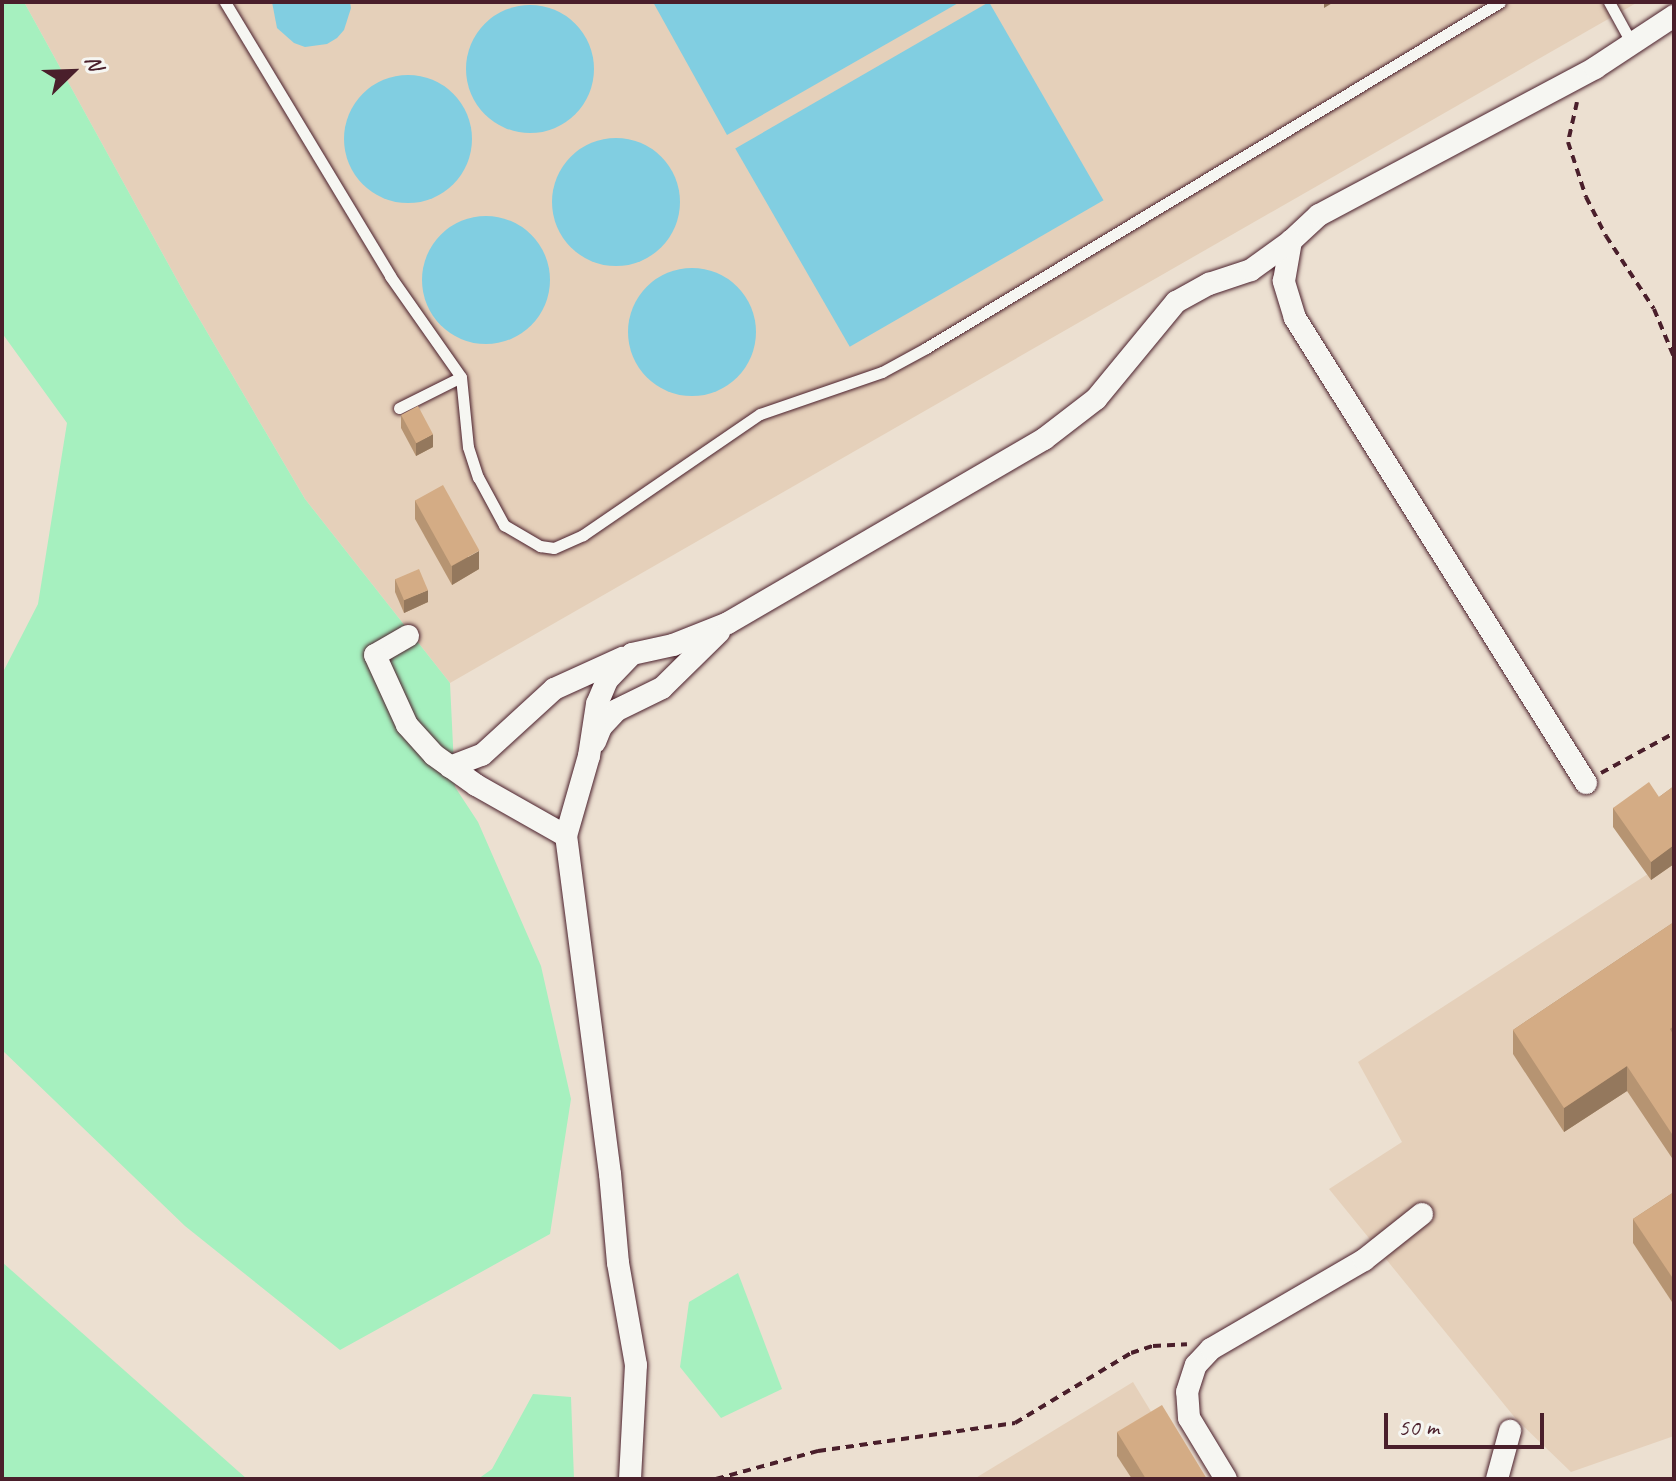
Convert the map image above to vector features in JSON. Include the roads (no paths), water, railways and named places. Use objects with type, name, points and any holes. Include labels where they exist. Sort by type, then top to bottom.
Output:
[{"type":"street","points":[[450,767],[482,755],[567,680],[632,654],[673,645],[728,623],[1044,439],[1096,399],[1143,338],[1176,302],[1209,284],[1251,270],[1291,241],[1319,215],[1595,68],[1674,16]]},
{"type":"street","points":[[1291,241],[1284,281],[1295,318],[1586,783]]},
{"type":"street","points":[[630,1479],[636,1365],[618,1263],[566,836],[589,756],[601,727],[617,710],[662,688],[728,623]]},
{"type":"street","points":[[408,636],[375,655],[407,725],[434,755],[450,767],[566,836]]},
{"type":"street","points":[[589,756],[597,704],[607,680],[632,654]]},
{"type":"street","points":[[1226,1479],[1189,1418],[1187,1392],[1196,1365],[1211,1349],[1364,1260],[1422,1214]]},
{"type":"street","points":[[1497,1479],[1510,1431]]},
{"type":"lane","points":[[225,2],[390,276],[461,377],[468,447],[478,477],[504,525],[540,546],[567,544],[760,414],[882,372],[926,348],[1494,4]]},
{"type":"lane","points":[[1609,2],[1631,42]]},
{"type":"lane","points":[[399,408],[461,377]]},
{"type":"water","points":[[272,2],[350,2],[351,8],[344,30],[337,38],[327,44],[305,47],[294,43],[277,28]]},
{"type":"water","points":[[653,2],[960,2],[727,135]]},
{"type":"water","points":[[989,2],[1104,200],[850,347],[735,148]]},
{"type":"water","points":[[530,5],[555,9],[576,23],[590,44],[594,69],[590,94],[576,115],[555,129],[530,133],[505,129],[484,115],[470,94],[466,69],[470,44],[484,23],[505,9]]},
{"type":"water","points":[[408,75],[433,79],[454,93],[468,114],[472,139],[468,164],[454,185],[433,199],[408,203],[383,199],[362,185],[348,164],[344,139],[348,114],[362,93],[383,79]]},
{"type":"water","points":[[616,138],[641,142],[662,156],[676,177],[680,202],[676,227],[662,248],[641,262],[616,266],[591,262],[570,248],[556,227],[552,202],[556,177],[570,156],[591,142]]},
{"type":"water","points":[[486,216],[511,220],[532,234],[546,255],[550,280],[546,305],[532,326],[511,340],[486,344],[461,340],[440,326],[426,305],[422,280],[426,255],[440,234],[461,220]]},
{"type":"water","points":[[692,268],[717,272],[738,286],[752,307],[756,332],[752,357],[738,378],[717,392],[692,396],[667,392],[646,378],[632,357],[628,332],[632,307],[646,286],[667,272]]}]
